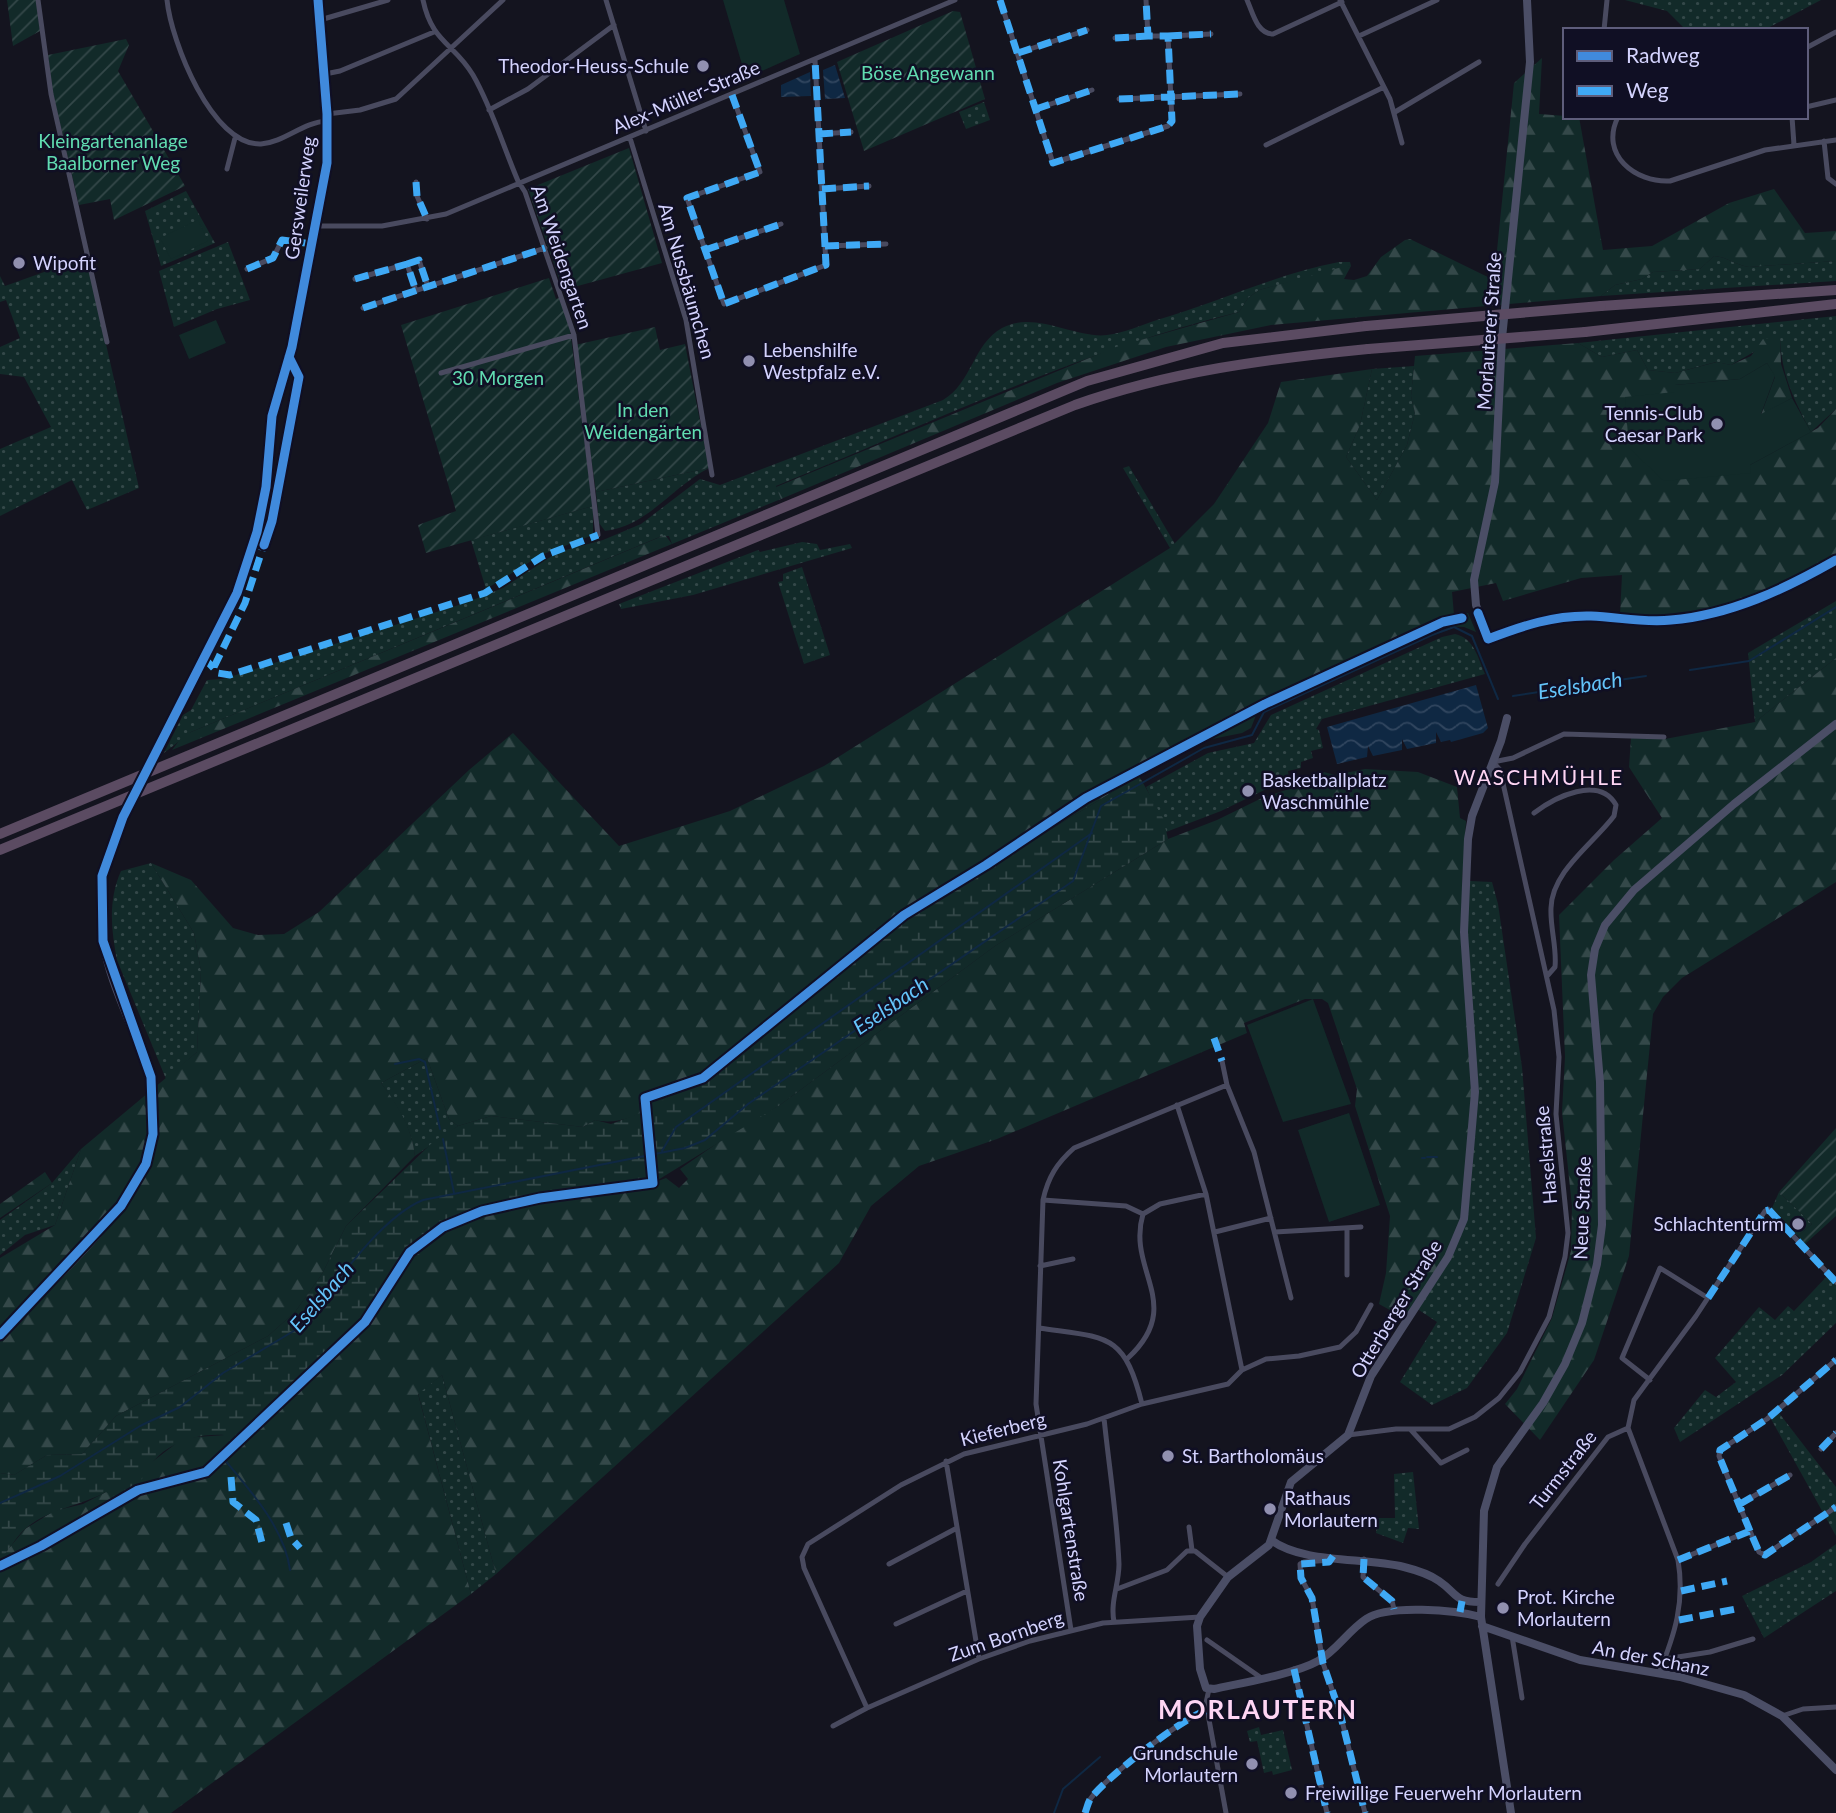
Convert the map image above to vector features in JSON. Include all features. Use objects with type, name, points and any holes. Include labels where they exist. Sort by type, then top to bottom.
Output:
[{"type":"highway","points":[[0,834],[1087,381],[1213,345],[1292,332],[1601,306],[1836,290]]},
{"type":"highway","points":[[0,850],[1075,405],[1174,375],[1252,362],[1368,349],[1585,332],[1836,304]]},
{"type":"street","points":[[38,0],[51,94],[107,342]]},
{"type":"street","points":[[167,0],[171,32],[180,56],[218,120],[236,138],[265,144],[327,117],[396,99],[503,0]]},
{"type":"street","name":"Gersweilerweg","points":[[155,754],[222,624],[249,560],[266,487],[272,416],[289,357],[317,226],[327,163],[327,117],[318,0]]},
{"type":"street","points":[[320,20],[388,0]]},
{"type":"street","points":[[324,74],[340,71],[434,32],[423,0]]},
{"type":"street","points":[[606,0],[646,131]]},
{"type":"street","name":"Alex-Müller-Straße","points":[[317,226],[382,226],[427,219],[520,184],[956,0]]},
{"type":"street","points":[[1000,0],[1054,163],[1168,126],[1172,121],[1168,36]]},
{"type":"street","points":[[1146,0],[1148,36]]},
{"type":"street","points":[[1247,0],[1261,30],[1266,34],[1273,34],[1341,1],[1395,111],[1402,143]]},
{"type":"street","points":[[1359,36],[1437,0]]},
{"type":"street","name":"Morlauterer Straße","points":[[1527,0],[1530,22],[1527,104],[1502,338],[1495,482],[1474,580],[1475,605],[1488,639],[1531,622],[1572,616],[1641,621],[1709,615],[1780,589],[1836,560]]},
{"type":"street","points":[[1604,28],[1607,0]]},
{"type":"street","points":[[489,110],[528,89],[614,25]]},
{"type":"street","points":[[1018,53],[1087,30]]},
{"type":"street","name":"Am Weidengarten","points":[[434,32],[471,72],[489,110],[545,248],[574,335],[598,535]]},
{"type":"street","points":[[1808,47],[1836,32]]},
{"type":"street","points":[[1115,38],[1211,34]]},
{"type":"street","points":[[732,95],[761,172],[687,198],[724,304],[825,268],[815,60]]},
{"type":"street","points":[[1395,111],[1479,62]]},
{"type":"street","points":[[1266,145],[1384,87]]},
{"type":"street","points":[[1036,109],[1092,90]]},
{"type":"street","points":[[1119,99],[1240,94]]},
{"type":"street","points":[[1808,107],[1836,100]]},
{"type":"street","points":[[1617,119],[1613,136],[1619,159],[1636,175],[1648,180],[1670,181],[1735,158],[1794,145],[1836,140]]},
{"type":"street","points":[[1792,119],[1794,145]]},
{"type":"street","points":[[819,134],[851,132]]},
{"type":"street","points":[[227,169],[236,138]]},
{"type":"street","name":"Am Nussbäumchen","points":[[630,138],[685,320],[712,475]]},
{"type":"street","points":[[1824,141],[1828,178],[1836,184]]},
{"type":"street","points":[[416,182],[417,196],[427,219]]},
{"type":"street","points":[[822,189],[869,187]]},
{"type":"street","points":[[705,250],[781,224]]},
{"type":"street","points":[[247,269],[273,258],[282,240],[313,244]]},
{"type":"street","points":[[825,246],[886,243]]},
{"type":"street","points":[[363,308],[545,248]]},
{"type":"street","points":[[355,279],[419,260],[428,287]]},
{"type":"street","points":[[407,264],[416,291]]},
{"type":"street","points":[[441,373],[574,335]]},
{"type":"street","name":"Otterberger Straße","points":[[1349,1435],[1371,1376],[1448,1257],[1467,1205],[1475,1093],[1464,932],[1468,839],[1472,816],[1507,718]]},
{"type":"street","name":"Neue Straße","points":[[1511,1813],[1481,1621],[1484,1511],[1490,1484],[1504,1456],[1543,1404],[1565,1364],[1582,1323],[1597,1264],[1602,1225],[1600,1082],[1591,975],[1600,935],[1622,902],[1685,845],[1836,724]]},
{"type":"street","points":[[1493,762],[1513,758],[1564,734],[1664,737]]},
{"type":"street","name":"Haselstraße","points":[[1349,1435],[1411,1430],[1439,1431],[1461,1425],[1499,1398],[1520,1372],[1549,1317],[1555,1296],[1568,1233],[1556,1114],[1559,1057],[1548,975],[1508,815],[1500,770],[1493,762]]},
{"type":"street","points":[[1534,813],[1558,799],[1588,790],[1607,794],[1616,805],[1614,816],[1567,870],[1552,894],[1550,910],[1556,957],[1555,967],[1548,975]]},
{"type":"street","points":[[0,1335],[121,1206],[146,1164],[153,1134],[151,1077],[107,961],[101,922],[102,876],[123,817]]},
{"type":"street","points":[[1222,1060],[1221,1067],[1227,1085],[1254,1152],[1291,1298]]},
{"type":"street","name":"Kohlgartenstraße","points":[[1071,1630],[1040,1436],[1035,1388],[1043,1200],[1047,1182],[1059,1161],[1074,1147],[1227,1085]]},
{"type":"street","points":[[1177,1105],[1206,1194],[1242,1370]]},
{"type":"street","points":[[1128,1358],[1146,1339],[1154,1317],[1139,1234],[1143,1214],[1160,1204],[1206,1194]]},
{"type":"street","points":[[1043,1200],[1126,1206],[1143,1214]]},
{"type":"street","points":[[1769,1203],[1769,1210],[1836,1282]]},
{"type":"street","points":[[1659,1673],[1681,1605],[1678,1560],[1628,1428],[1634,1400],[1708,1298],[1765,1211],[1769,1210]]},
{"type":"street","points":[[1215,1231],[1271,1218]]},
{"type":"street","points":[[1275,1232],[1361,1227]]},
{"type":"street","points":[[1347,1228],[1347,1275]]},
{"type":"street","points":[[1040,1266],[1073,1259]]},
{"type":"street","points":[[1650,1380],[1622,1358],[1660,1268],[1708,1298]]},
{"type":"street","name":"Kieferberg","points":[[867,1708],[804,1567],[804,1550],[869,1504],[946,1461],[985,1448],[1104,1418],[1142,1404],[1228,1384],[1242,1370],[1273,1357],[1299,1356],[1340,1347],[1356,1332],[1371,1305]]},
{"type":"street","points":[[1039,1328],[1100,1338],[1128,1358],[1142,1404]]},
{"type":"street","points":[[1836,1360],[1767,1419],[1720,1450],[1718,1456],[1759,1552],[1765,1555],[1836,1507]]},
{"type":"street","points":[[1104,1418],[1118,1556],[1117,1589],[1112,1599],[1114,1622]]},
{"type":"street","name":"Turmstraße","points":[[1498,1584],[1525,1544],[1608,1437],[1628,1428]]},
{"type":"street","points":[[1411,1430],[1441,1463],[1467,1450]]},
{"type":"street","points":[[1821,1449],[1836,1433]]},
{"type":"street","points":[[1226,1813],[1208,1710],[1209,1689],[1201,1678],[1197,1626],[1200,1617],[1228,1577],[1257,1557],[1271,1540],[1291,1482],[1349,1435]]},
{"type":"street","points":[[946,1461],[979,1659]]},
{"type":"street","points":[[1740,1504],[1790,1475]]},
{"type":"street","points":[[1189,1527],[1192,1550],[1228,1577]]},
{"type":"street","points":[[889,1563],[957,1528]]},
{"type":"street","points":[[1678,1560],[1750,1531]]},
{"type":"street","points":[[1271,1540],[1293,1552],[1364,1559],[1430,1576],[1462,1601],[1480,1602]]},
{"type":"street","points":[[1117,1589],[1167,1570],[1184,1553],[1192,1550]]},
{"type":"street","points":[[1333,1556],[1329,1562],[1304,1562],[1300,1566],[1301,1578],[1312,1598],[1322,1658],[1340,1713],[1364,1813]]},
{"type":"street","points":[[1209,1689],[1294,1669],[1322,1658],[1364,1620],[1394,1609],[1392,1601],[1363,1577],[1364,1559]]},
{"type":"street","points":[[896,1624],[967,1591]]},
{"type":"street","points":[[1460,1612],[1462,1601]]},
{"type":"street","name":"An der Schanz","points":[[1394,1609],[1460,1612],[1512,1636],[1580,1660],[1659,1673],[1744,1695],[1782,1716],[1836,1770]]},
{"type":"street","name":"Zum Bornberg","points":[[833,1726],[867,1708],[979,1659],[1071,1630],[1114,1622],[1200,1617]]},
{"type":"street","points":[[1512,1636],[1522,1698]]},
{"type":"street","points":[[1665,1658],[1710,1652],[1754,1639]]},
{"type":"street","points":[[1207,1640],[1260,1677]]},
{"type":"street","points":[[1294,1669],[1327,1813]]},
{"type":"street","points":[[1782,1716],[1803,1709],[1836,1707]]},
{"type":"street","points":[[1085,1813],[1090,1798],[1143,1752],[1194,1715],[1208,1710]]},
{"type":"green space","points":[[7,0],[36,0],[40,31],[13,46]]},
{"type":"green space","points":[[723,0],[784,0],[800,54],[746,78]]},
{"type":"green space","points":[[1625,0],[1821,0],[1768,28],[1684,28],[1667,11]]},
{"type":"green space","name":"Böse Angewann","points":[[953,11],[960,12],[985,99],[864,151],[837,62]]},
{"type":"green space","name":"Kleingartenanlage Baalborner Weg","points":[[126,39],[129,45],[118,71],[185,186],[114,220],[110,199],[79,205],[53,94],[48,55]]},
{"type":"green space","points":[[1542,58],[1539,114],[1579,119],[1603,250],[1652,246],[1729,203],[1774,189],[1805,233],[1836,231],[1836,261],[1749,267],[1714,256],[1700,269],[1653,272],[1642,279],[1615,285],[1601,296],[1271,325],[1166,347],[1057,383],[781,499],[776,487],[1116,347],[1239,312],[1248,298],[1259,290],[1342,267],[1351,266],[1344,279],[1354,280],[1367,276],[1381,257],[1405,240],[1410,239],[1494,280],[1514,83]]},
{"type":"green space","points":[[984,102],[990,120],[966,129],[959,112]]},
{"type":"green space","points":[[629,148],[662,263],[563,290],[528,189]]},
{"type":"green space","points":[[186,191],[215,243],[161,266],[145,211]]},
{"type":"green space","points":[[198,220],[208,241],[171,259],[160,238]]},
{"type":"green space","points":[[228,242],[250,300],[217,309],[174,327],[159,271]]},
{"type":"green space","points":[[1714,256],[1749,267],[1836,261],[1836,281],[1601,296],[1615,285],[1642,279],[1653,272],[1700,269]]},
{"type":"green space","points":[[86,257],[139,488],[87,510],[72,480],[0,516],[0,449],[51,427],[24,377],[0,374],[0,347],[20,338],[6,300],[0,302],[0,276],[5,286]]},
{"type":"green space","points":[[1339,262],[1350,262],[1351,266],[1259,290],[1248,298],[1239,312],[1121,347],[1005,390],[776,486],[781,499],[672,544],[669,536],[662,536],[191,732],[164,753],[183,715],[191,710],[207,680],[223,679],[465,603],[503,588],[558,552],[603,540],[641,524],[700,479],[720,485],[943,400],[960,384],[992,335],[1002,328],[1014,323],[1028,322],[1095,335],[1113,334],[1270,281]]},
{"type":"green space","name":"30 Morgen","points":[[549,278],[556,299],[561,297],[570,330],[593,506],[426,553],[418,525],[456,511],[401,325]]},
{"type":"green space","points":[[1836,316],[1836,409],[1811,432],[1790,386],[1783,363],[1780,337],[1731,365],[1716,362],[1675,373],[1648,370],[1637,350],[1602,357],[1578,343]]},
{"type":"green space","points":[[216,320],[226,343],[189,359],[179,335]]},
{"type":"green space","name":"In den Weidengärten","points":[[655,327],[660,350],[685,344],[709,468],[596,492],[575,345]]},
{"type":"green space","points":[[1780,336],[1781,364],[1792,398],[1761,415],[1775,377],[1767,363],[1740,379],[1675,385],[1675,392],[1750,465],[1818,428],[1836,409],[1836,555],[1784,582],[1732,603],[1679,615],[1620,615],[1622,575],[1581,578],[1503,601],[1496,583],[1452,592],[1454,615],[1468,613],[1476,632],[1464,627],[1442,626],[1258,710],[1251,728],[1242,733],[1207,740],[1139,776],[906,917],[705,1079],[623,1120],[595,1120],[583,1127],[491,1116],[458,1126],[449,1119],[427,1058],[381,1083],[403,1117],[415,1156],[346,1226],[322,1274],[295,1312],[268,1336],[116,1416],[82,1454],[47,1455],[14,1475],[0,1473],[0,1258],[55,1225],[81,1149],[197,1052],[201,971],[194,933],[151,863],[191,880],[233,928],[258,935],[284,934],[319,912],[469,770],[513,733],[619,846],[730,811],[824,766],[1170,548],[1214,504],[1268,423],[1281,382],[1372,369],[1360,425],[1346,457],[1377,500],[1407,445],[1415,413],[1411,396],[1415,356],[1578,343],[1602,357],[1637,350],[1648,370],[1675,373],[1717,362],[1731,365],[1751,356],[1763,339]]},
{"type":"green space","name":"Tennis-Club Caesar Park","points":[[1767,363],[1775,376],[1761,414],[1792,398],[1811,432],[1750,465],[1751,473],[1664,481],[1629,448],[1625,397],[1675,392],[1675,385],[1740,379]]},
{"type":"green space","points":[[1414,366],[1411,396],[1415,413],[1407,445],[1377,500],[1346,457],[1360,425],[1372,369]]},
{"type":"green space","points":[[1129,466],[1175,544],[1170,548],[1123,468]]},
{"type":"green space","points":[[709,468],[634,522],[605,531],[599,523],[596,492]]},
{"type":"green space","points":[[593,506],[593,535],[541,555],[486,589],[471,540]]},
{"type":"green space","points":[[665,535],[672,544],[172,750],[182,737],[191,732]]},
{"type":"green space","points":[[802,542],[817,544],[820,550],[850,544],[852,548],[693,595],[621,609],[619,604],[758,550],[760,552]]},
{"type":"green space","points":[[802,567],[830,655],[804,664],[778,582],[783,581],[783,574]]},
{"type":"green space","points":[[1836,601],[1836,658],[1755,722],[1748,653]]},
{"type":"green space","points":[[1455,634],[1471,644],[1485,674],[1322,719],[1316,729],[1319,730],[1323,748],[1311,751],[1313,758],[1301,762],[1301,768],[1288,771],[1289,778],[1221,811],[1166,832],[1146,787],[1208,753],[1254,743],[1271,715],[1442,637]]},
{"type":"green space","points":[[1836,658],[1836,882],[1682,978],[1663,997],[1653,1014],[1629,1256],[1594,1360],[1540,1440],[1505,1404],[1517,1389],[1552,1318],[1571,1251],[1572,1206],[1562,1112],[1565,1057],[1559,915],[1614,860],[1662,818],[1629,767],[1631,738],[1665,739],[1755,722]]},
{"type":"green space","points":[[1365,769],[1418,772],[1457,787],[1460,818],[1466,821],[1462,883],[1475,1092],[1458,1235],[1408,1320],[1379,1304],[1386,1273],[1390,1216],[1355,1106],[1357,1089],[1328,1003],[1322,999],[1305,999],[1244,1023],[1247,1033],[997,1139],[919,1166],[871,1206],[839,1263],[496,1574],[442,1375],[418,1394],[471,1594],[171,1813],[0,1813],[0,1559],[25,1529],[54,1511],[83,1504],[106,1492],[143,1469],[183,1438],[225,1435],[231,1444],[350,1338],[371,1314],[405,1259],[436,1232],[494,1207],[558,1193],[653,1183],[666,1178],[679,1188],[688,1179],[680,1169],[742,1126],[780,1105],[995,946],[1168,839],[1217,820],[1262,798],[1316,780],[1324,772],[1335,775]]},
{"type":"green space","points":[[1139,776],[1163,818],[1168,839],[995,946],[780,1105],[653,1183],[540,1198],[482,1211],[443,1227],[410,1252],[365,1322],[231,1445],[224,1435],[210,1435],[196,1437],[170,1447],[151,1465],[138,1490],[120,1500],[106,1492],[34,1522],[18,1536],[0,1559],[0,1473],[14,1475],[47,1455],[82,1454],[116,1416],[268,1336],[295,1312],[322,1274],[346,1226],[435,1140],[458,1126],[491,1116],[583,1127],[595,1120],[611,1124],[646,1111],[672,1094],[705,1079],[906,917]]},
{"type":"green space","points":[[151,863],[194,933],[201,971],[197,1052],[166,1079],[117,960],[112,926],[112,904],[121,871]]},
{"type":"green space","points":[[1470,881],[1492,882],[1498,904],[1522,1067],[1536,1238],[1507,1333],[1467,1388],[1432,1405],[1400,1382],[1437,1322],[1416,1308]]},
{"type":"green space","points":[[1313,999],[1351,1104],[1283,1122],[1247,1025]]},
{"type":"green space","points":[[427,1058],[449,1119],[458,1126],[415,1156],[407,1126],[381,1083]]},
{"type":"green space","points":[[1349,1113],[1380,1205],[1329,1222],[1298,1130]]},
{"type":"green space","points":[[1836,1128],[1836,1216],[1805,1244],[1798,1236],[1812,1224],[1779,1192]]},
{"type":"green space","points":[[81,1149],[55,1225],[25,1235],[0,1255],[0,1220],[52,1183]]},
{"type":"green space","points":[[45,1172],[52,1183],[0,1218],[0,1204]]},
{"type":"green space","points":[[1779,1192],[1812,1224],[1798,1236],[1772,1208]]},
{"type":"green space","points":[[1830,1273],[1836,1279],[1836,1323],[1782,1375],[1680,1442],[1674,1428],[1705,1390],[1716,1397],[1736,1382],[1715,1358],[1759,1307],[1775,1320],[1788,1306],[1794,1311]]},
{"type":"green space","points":[[442,1375],[496,1574],[471,1594],[418,1393]]},
{"type":"green space","points":[[1779,1413],[1836,1487],[1836,1536],[1771,1419]]},
{"type":"green space","points":[[1413,1472],[1419,1529],[1408,1528],[1403,1543],[1376,1533],[1378,1518],[1395,1518],[1394,1474]]},
{"type":"green space","points":[[1836,1544],[1836,1591],[1764,1638],[1742,1596],[1811,1562]]},
{"type":"green space","points":[[1259,1727],[1261,1735],[1283,1730],[1292,1770],[1273,1775],[1272,1771],[1264,1773],[1257,1741],[1250,1742],[1247,1731]]},
{"type":"water","points":[[835,65],[845,98],[825,99],[823,70]]},
{"type":"water","points":[[810,72],[811,96],[781,97],[781,85]]},
{"type":"water","points":[[1476,685],[1488,728],[1483,733],[1441,742],[1436,732],[1436,743],[1407,749],[1402,739],[1402,750],[1373,756],[1368,746],[1367,757],[1337,764],[1327,727]]},
{"type":"waterway","name":"Eselsbach","points":[[1690,670],[1749,661],[1836,607]]},
{"type":"waterway","name":"Eselsbach","points":[[0,1503],[60,1476],[140,1426],[180,1407],[223,1373],[302,1326],[374,1238],[406,1209],[423,1200],[685,1148],[705,1140],[748,1104],[1073,881],[1101,806],[1204,748],[1252,735],[1264,712],[1454,627],[1472,636],[1498,699]]},
{"type":"waterway","name":"Eselsbach","points":[[1513,696],[1646,676]]},
{"type":"waterway","name":"Eselsbach","points":[[662,1151],[676,1127],[1092,833]]},
{"type":"waterway","points":[[395,1064],[419,1059],[425,1062],[440,1129]]},
{"type":"waterway","points":[[443,1139],[454,1193]]},
{"type":"waterway","points":[[1427,1157],[1437,1157]]},
{"type":"waterway","points":[[224,1459],[274,1525],[287,1555],[290,1570]]},
{"type":"waterway","points":[[1054,1813],[1063,1789],[1100,1757]]},
{"type":"tunnel","points":[[123,817],[155,754]]},
{"type":"marked path","points":[[1000,0],[1053,163],[1168,126],[1172,121],[1168,36],[1148,36],[1146,0]]},
{"type":"marked path","points":[[1018,53],[1087,30]]},
{"type":"marked path","points":[[1168,36],[1211,34]]},
{"type":"marked path","points":[[1115,38],[1148,36]]},
{"type":"marked path","points":[[732,95],[760,172],[687,198],[724,304],[826,265],[815,60]]},
{"type":"marked path","points":[[1036,109],[1092,90]]},
{"type":"marked path","points":[[1119,99],[1240,94]]},
{"type":"marked path","points":[[819,134],[851,132]]},
{"type":"marked path","points":[[416,182],[417,196],[427,219]]},
{"type":"marked path","points":[[822,189],[869,186]]},
{"type":"marked path","points":[[705,250],[781,224]]},
{"type":"marked path","points":[[247,269],[273,258],[282,240],[313,244]]},
{"type":"marked path","points":[[825,246],[886,244]]},
{"type":"marked path","points":[[363,308],[545,248]]},
{"type":"marked path","points":[[407,264],[419,260],[428,287]]},
{"type":"marked path","points":[[355,279],[407,264],[416,291]]},
{"type":"marked path","points":[[204,658],[218,673],[230,675],[485,593],[543,556],[598,535]]},
{"type":"marked path","points":[[214,667],[245,603],[265,541]]},
{"type":"marked path","points":[[1214,1038],[1222,1061]]},
{"type":"marked path","points":[[1769,1210],[1836,1282]]},
{"type":"marked path","points":[[1708,1298],[1765,1211],[1769,1210]]},
{"type":"marked path","points":[[1750,1531],[1719,1456],[1720,1450],[1767,1419],[1836,1360]]},
{"type":"marked path","points":[[1821,1449],[1836,1433]]},
{"type":"marked path","points":[[1740,1504],[1790,1475]]},
{"type":"marked path","points":[[231,1477],[233,1502],[256,1520],[262,1543]]},
{"type":"marked path","points":[[1678,1560],[1750,1531],[1759,1552],[1765,1555],[1836,1507]]},
{"type":"marked path","points":[[286,1523],[291,1538],[300,1548]]},
{"type":"marked path","points":[[1333,1556],[1329,1562],[1300,1564],[1301,1578],[1312,1598],[1323,1663],[1340,1713],[1365,1813]]},
{"type":"marked path","points":[[1364,1559],[1363,1577],[1392,1601],[1394,1609]]},
{"type":"marked path","points":[[1681,1591],[1727,1581]]},
{"type":"marked path","points":[[1460,1612],[1462,1601]]},
{"type":"marked path","points":[[1679,1620],[1736,1609]]},
{"type":"marked path","points":[[1294,1669],[1327,1813]]},
{"type":"marked path","points":[[1085,1813],[1091,1798],[1128,1763],[1182,1723],[1208,1710]]},
{"type":"cycle path","points":[[0,1335],[121,1206],[146,1164],[153,1134],[151,1077],[103,941],[102,876],[123,817],[237,593],[257,532],[266,487],[272,416],[292,347],[327,163],[327,114],[318,0]]},
{"type":"cycle path","points":[[264,545],[272,521],[299,377],[289,357]]},
{"type":"cycle path","points":[[1478,613],[1488,639],[1564,617],[1591,616],[1651,621],[1693,617],[1715,613],[1757,599],[1836,560]]},
{"type":"cycle path","points":[[0,1566],[41,1546],[138,1490],[206,1472],[365,1322],[410,1252],[443,1227],[482,1211],[540,1198],[653,1183],[645,1098],[703,1078],[904,915],[986,865],[1086,798],[1265,704],[1443,622],[1462,618]]},
{"type":"place","name":"Theodor-Heuss-Schule","points":[[703,66]]},
{"type":"place","name":"Wipofit","points":[[19,263]]},
{"type":"place","name":"Lebenshilfe Westpfalz e.V.","points":[[749,361]]},
{"type":"place","name":"Tennis-Club Caesar Park","points":[[1717,424]]},
{"type":"place","name":"Basketballplatz Waschmühle","points":[[1248,791]]},
{"type":"place","name":"Schlachtenturm","points":[[1798,1224]]},
{"type":"place","name":"St. Bartholomäus","points":[[1168,1456]]},
{"type":"place","name":"Rathaus Morlautern","points":[[1270,1509]]},
{"type":"place","name":"Prot. Kirche Morlautern","points":[[1503,1608]]},
{"type":"place","name":"Grundschule Morlautern","points":[[1252,1764]]},
{"type":"place","name":"Freiwillige Feuerwehr Morlautern","points":[[1291,1793]]},
{"type":"district","name":"WASCHMÜHLE","points":[[1539,778]]},
{"type":"district","name":"MORLAUTERN","points":[[1258,1710]]}]
